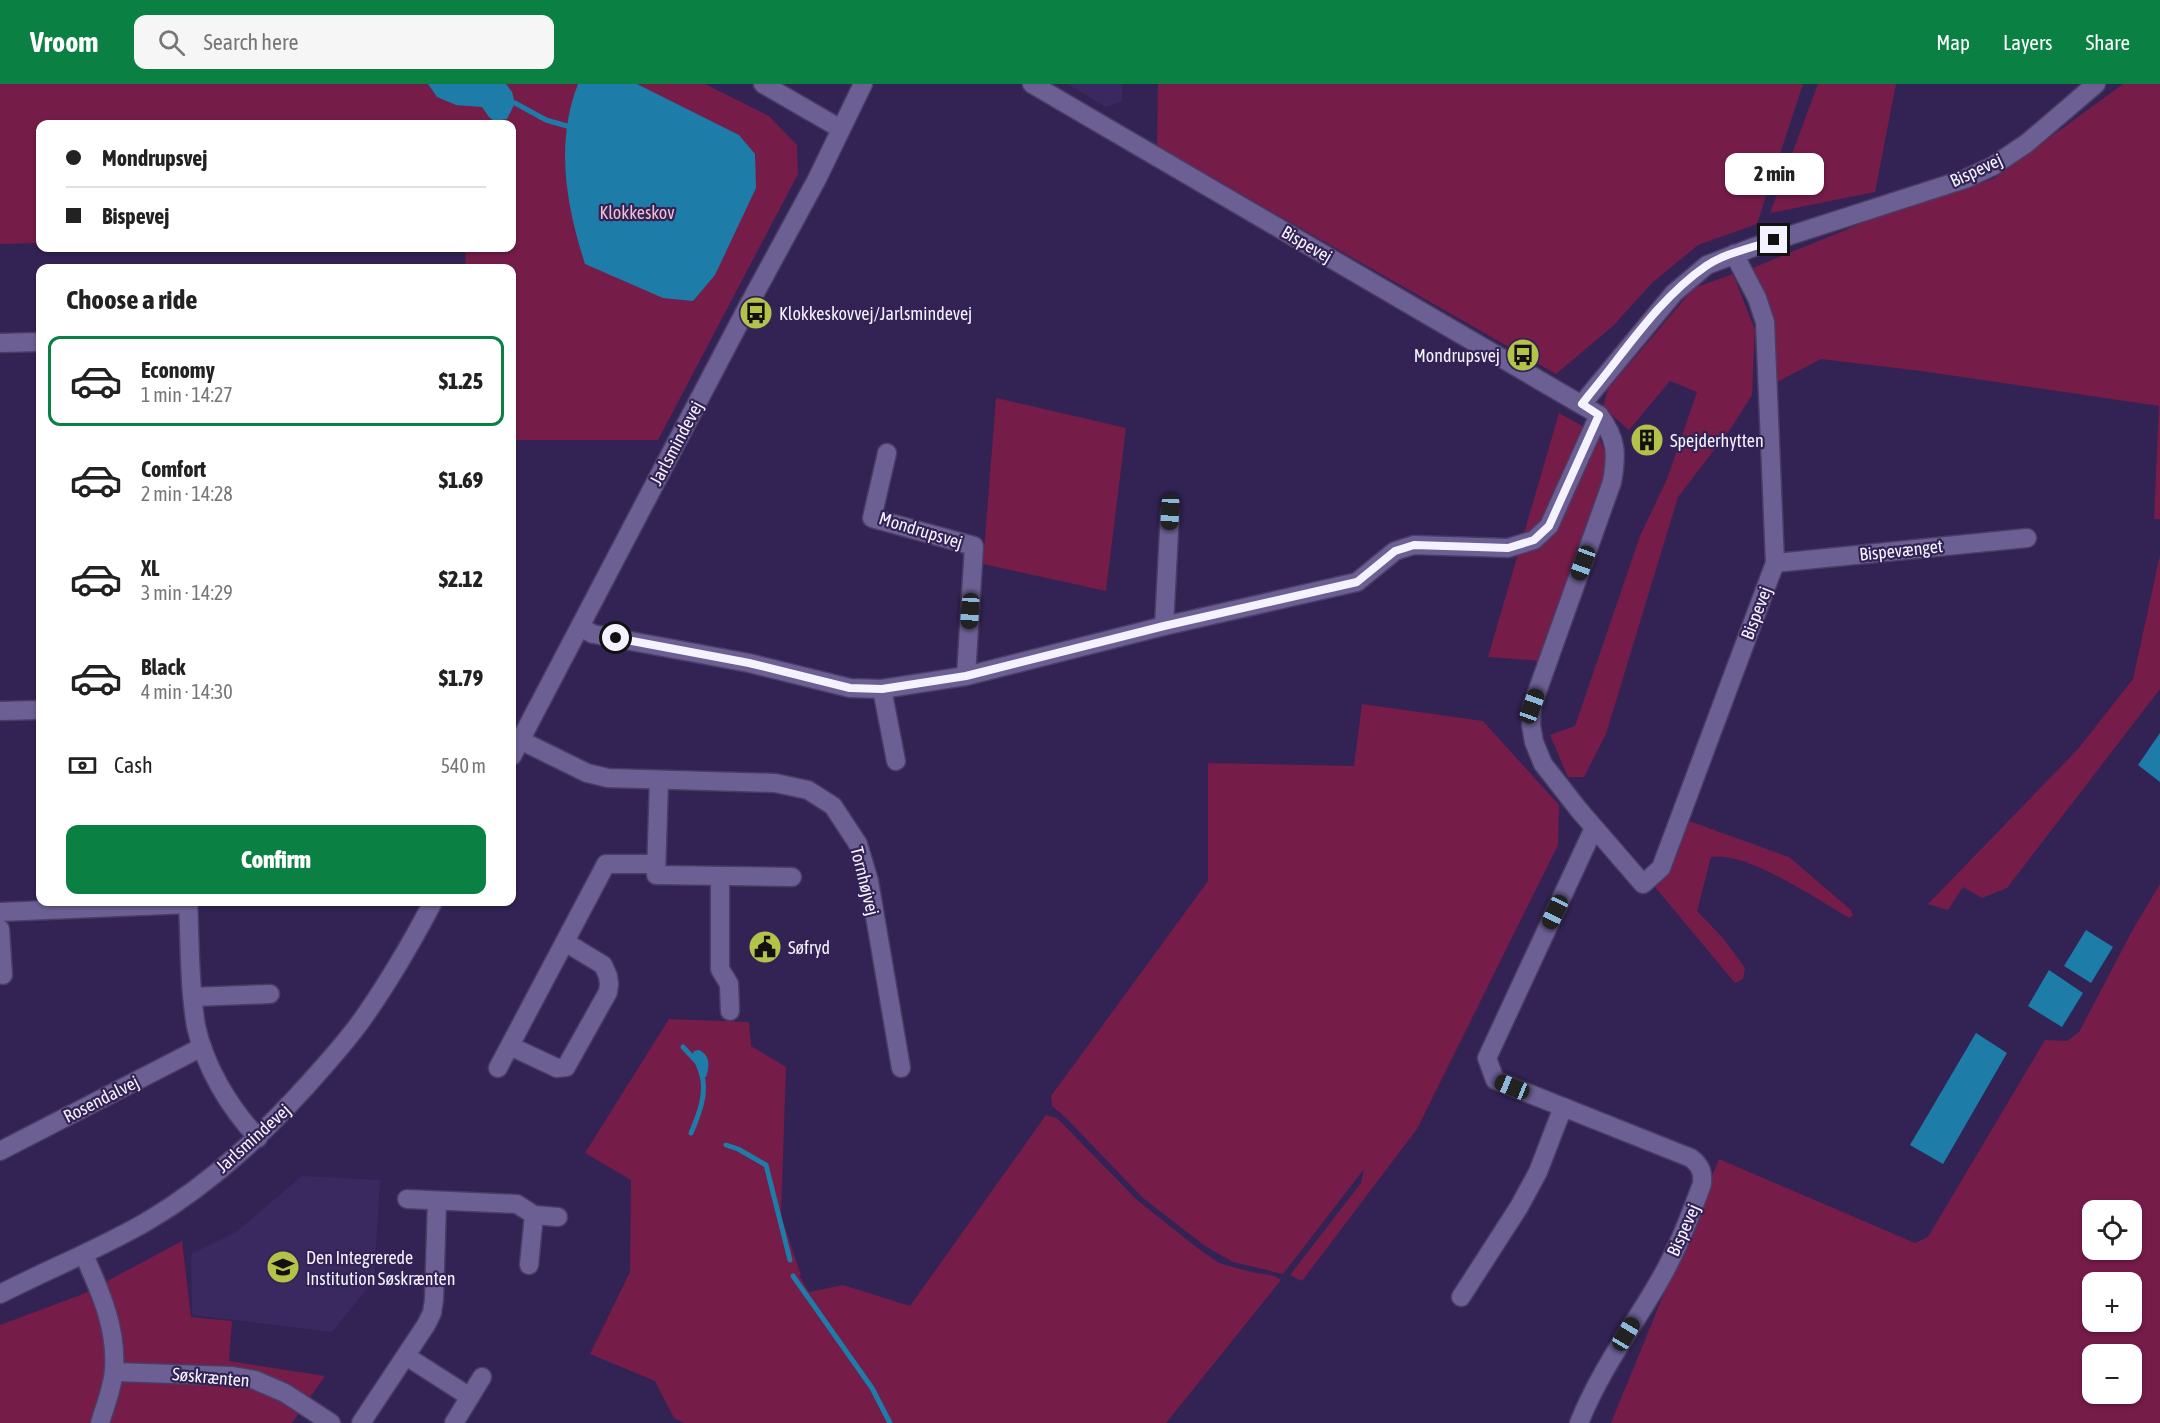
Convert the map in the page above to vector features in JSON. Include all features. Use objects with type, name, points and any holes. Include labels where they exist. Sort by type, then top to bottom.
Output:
[{"type":"street","points":[[763,84],[841,129]]},
{"type":"street","name":"Jarlsmindevej","points":[[516,748],[817,179],[863,84]]},
{"type":"street","name":"Bispevej","points":[[1032,84],[1599,415],[1609,429],[1614,444],[1616,459],[1612,482],[1532,706],[1531,725],[1534,742],[1543,764],[1643,884],[1661,868],[1775,563],[1765,322],[1757,298],[1734,254]]},
{"type":"street","name":"Bispevej","points":[[1582,404],[1674,293],[1707,265],[1734,254],[1965,179],[1993,166],[2027,143],[2097,84]]},
{"type":"street","points":[[0,344],[36,342]]},
{"type":"street","points":[[580,627],[593,634],[749,663],[850,688],[882,689],[966,676],[1164,626],[1357,582],[1395,551],[1414,545],[1508,548],[1534,540],[1549,526],[1599,415]]},
{"type":"street","name":"Mondrupsvej","points":[[887,453],[872,518],[974,546],[966,676]]},
{"type":"street","points":[[1164,626],[1170,512]]},
{"type":"street","name":"Bispevænget","points":[[1775,563],[2027,538]]},
{"type":"street","points":[[882,689],[896,761]]},
{"type":"street","points":[[0,711],[36,710]]},
{"type":"street","name":"Tornhøjvej","points":[[516,748],[608,778],[775,783],[808,790],[833,806],[858,844],[869,881],[901,1068]]},
{"type":"street","points":[[659,780],[656,875],[792,877]]},
{"type":"street","name":"Bispevej","points":[[1579,1423],[1592,1391],[1677,1246],[1702,1184],[1703,1174],[1701,1166],[1691,1158],[1496,1080],[1487,1059],[1594,828]]},
{"type":"street","points":[[498,1068],[606,864],[656,864]]},
{"type":"street","points":[[720,876],[720,969],[729,984],[730,1011]]},
{"type":"street","points":[[0,912],[125,906]]},
{"type":"street","points":[[188,906],[193,997],[202,1047],[228,1100],[258,1137]]},
{"type":"street","name":"Jarlsmindevej","points":[[0,1294],[84,1255],[158,1214],[222,1168],[258,1137],[298,1096],[356,1028],[404,955],[432,906]]},
{"type":"street","points":[[0,929],[3,975]]},
{"type":"street","points":[[510,1046],[557,1068],[566,1067],[608,992],[608,976],[603,965],[565,942]]},
{"type":"street","points":[[193,997],[270,994]]},
{"type":"street","name":"Rosendalvej","points":[[0,1152],[202,1047]]},
{"type":"street","points":[[1461,1298],[1519,1207],[1538,1172],[1563,1107]]},
{"type":"street","points":[[407,1199],[517,1204],[534,1215],[558,1217]]},
{"type":"street","points":[[361,1423],[432,1313],[437,1201]]},
{"type":"street","points":[[529,1265],[534,1215]]},
{"type":"street","points":[[84,1255],[101,1294],[113,1338],[114,1372],[100,1423]]},
{"type":"street","points":[[406,1356],[470,1397]]},
{"type":"street","name":"Søskrænten","points":[[114,1372],[233,1376],[255,1380],[285,1393],[332,1423]]},
{"type":"street","points":[[454,1423],[482,1377]]},
{"type":"shaded area","points":[[1068,84],[1122,84],[1122,101],[1106,107]]},
{"type":"shaded area","name":"Den Integrerede Institution Søskrænten","points":[[302,1176],[380,1180],[374,1280],[332,1332],[192,1315],[191,1254],[236,1232]]},
{"type":"green space","name":"Klokkeskov","points":[[0,84],[705,84],[769,116],[797,145],[798,174],[658,440],[516,440],[516,264],[466,264],[465,252],[516,252],[516,120],[36,120],[36,243],[0,244]]},
{"type":"green space","points":[[1158,84],[1803,84],[1757,224],[1698,245],[1652,283],[1613,326],[1556,374],[1157,146]]},
{"type":"green space","points":[[1818,84],[1896,84],[1875,192],[1770,213]]},
{"type":"green space","points":[[2123,84],[2160,84],[2160,519],[2154,519],[2159,406],[1921,371],[1821,359],[1775,383],[1750,269],[1882,215],[1993,179]]},
{"type":"green space","points":[[1733,274],[1755,330],[1752,395],[1731,428],[1678,497],[1606,734],[1584,777],[1568,777],[1550,735],[1575,726],[1640,536],[1667,479],[1697,392],[1670,381],[1629,430],[1603,407],[1608,389],[1694,288]]},
{"type":"green space","points":[[996,398],[1126,428],[1106,591],[983,564]]},
{"type":"green space","points":[[1559,413],[1598,435],[1606,455],[1606,483],[1543,661],[1488,657]]},
{"type":"green space","points":[[2160,555],[2160,689],[2007,888],[1982,898],[1963,887],[1948,910],[1928,904],[2078,749],[2133,679]]},
{"type":"green space","points":[[1362,704],[1483,721],[1559,805],[1558,845],[1417,1129],[1302,1281],[1290,1275],[1361,1183],[1364,1169],[1283,1274],[1233,1262],[1205,1246],[1143,1198],[1052,1106],[1051,1096],[1208,881],[1208,763],[1354,766]]},
{"type":"green space","points":[[1689,821],[1789,857],[1851,910],[1853,915],[1850,918],[1782,878],[1744,861],[1726,857],[1711,857],[1697,911],[1723,938],[1745,968],[1743,979],[1735,983],[1655,887],[1667,874]]},
{"type":"green space","points":[[2160,884],[2160,1423],[1611,1423],[1719,1159],[1915,1243],[1928,1237],[2045,1040],[2067,1041],[2079,1032],[2132,931]]},
{"type":"green space","points":[[669,1019],[749,1022],[751,1046],[786,1067],[781,1216],[801,1275],[799,1275],[809,1292],[843,1285],[910,1306],[1046,1115],[1057,1118],[1137,1200],[1200,1250],[1219,1263],[1275,1276],[1281,1280],[1166,1423],[684,1423],[674,1418],[655,1381],[590,1354],[630,1272],[631,1180],[585,1153]]},
{"type":"green space","points":[[182,1241],[191,1317],[232,1321],[229,1361],[325,1376],[292,1423],[0,1423],[0,1325],[83,1294]]},
{"type":"water","points":[[428,84],[506,84],[512,92],[515,103],[507,119],[493,120],[482,107],[456,105],[437,97]]},
{"type":"water","points":[[578,84],[637,84],[739,135],[755,154],[756,188],[715,275],[693,301],[663,298],[585,264],[568,197],[565,151],[571,106]]},
{"type":"water","points":[[2160,733],[2160,782],[2138,765]]},
{"type":"water","points":[[2086,930],[2113,947],[2091,983],[2064,966]]},
{"type":"water","points":[[2049,970],[2083,993],[2062,1027],[2028,1006]]},
{"type":"water","points":[[1976,1033],[2007,1053],[1943,1164],[1910,1145]]},
{"type":"water","points":[[694,1051],[703,1052],[708,1061],[706,1077],[700,1076],[692,1056]]},
{"type":"waterway","points":[[515,103],[546,120],[567,126]]},
{"type":"waterway","points":[[683,1047],[696,1061]]},
{"type":"waterway","points":[[691,1133],[703,1096],[701,1072]]},
{"type":"waterway","points":[[726,1145],[766,1165],[790,1260]]},
{"type":"waterway","points":[[793,1276],[872,1388],[890,1423]]},
{"type":"place","name":"Klokkeskovvej/Jarlsmindevej","points":[[756,313]]},
{"type":"place","name":"Mondrupsvej","points":[[1523,355]]},
{"type":"place","name":"Spejderhytten","points":[[1647,440]]},
{"type":"place","name":"Søfryd","points":[[765,947]]},
{"type":"place","name":"Den Integrerede Institution Søskrænten","points":[[283,1267]]},
{"type":"route","points":[[616,638],[749,663],[850,688],[882,689],[966,676],[1164,626],[1357,582],[1395,551],[1414,545],[1508,548],[1534,540],[1549,526],[1599,415],[1582,404],[1589,395],[1674,293],[1707,265],[1774,240]]}]
